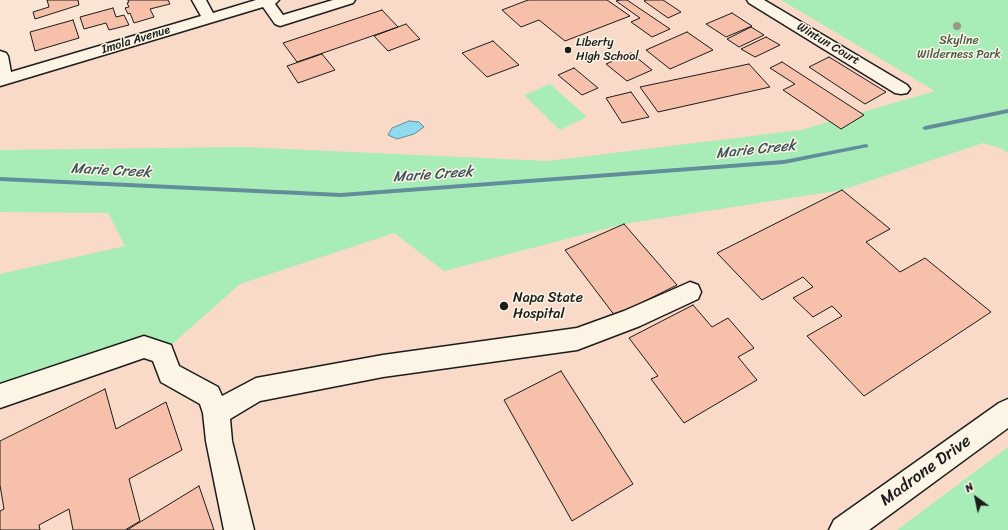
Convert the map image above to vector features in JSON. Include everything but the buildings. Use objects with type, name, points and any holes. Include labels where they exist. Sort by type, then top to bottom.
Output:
[{"type":"street","points":[[198,0],[209,18]]},
{"type":"street","points":[[269,1],[280,21],[348,0]]},
{"type":"street","name":"Wintun Court","points":[[754,0],[901,89]]},
{"type":"street","name":"Imola Avenue","points":[[2,81],[269,1]]},
{"type":"street","points":[[0,56],[2,81]]},
{"type":"street","points":[[216,413],[256,390],[383,366],[577,339],[632,319],[690,292]]},
{"type":"street","points":[[0,396],[144,347],[162,353],[170,374],[210,396],[216,413],[219,441],[239,530]]},
{"type":"street","name":"Madrone Drive","points":[[844,530],[1008,412]]},
{"type":"shaded area","name":"Napa State Hospital","points":[[272,0],[1008,0],[1008,530],[0,530],[0,81]]},
{"type":"green space","name":"Skyline Wilderness Park","points":[[781,0],[1008,0],[1008,153],[1002,149],[983,143],[842,190],[624,224],[444,271],[394,233],[240,284],[162,353],[0,396],[0,274],[125,246],[108,213],[0,212],[0,150],[244,147],[548,161],[801,130],[935,91]]},
{"type":"green space","points":[[550,84],[587,117],[560,130],[524,95]]},
{"type":"green space","points":[[1008,447],[1008,530],[897,530]]},
{"type":"water","points":[[409,121],[419,122],[424,127],[414,134],[397,139],[388,135],[392,128]]},
{"type":"waterway","name":"Marie Creek","points":[[925,128],[1008,111]]},
{"type":"waterway","name":"Marie Creek","points":[[0,179],[341,195],[784,162],[866,146]]},
{"type":"place","name":"Liberty High School","points":[[568,50]]},
{"type":"place","name":"Napa State Hospital","points":[[504,306]]}]
